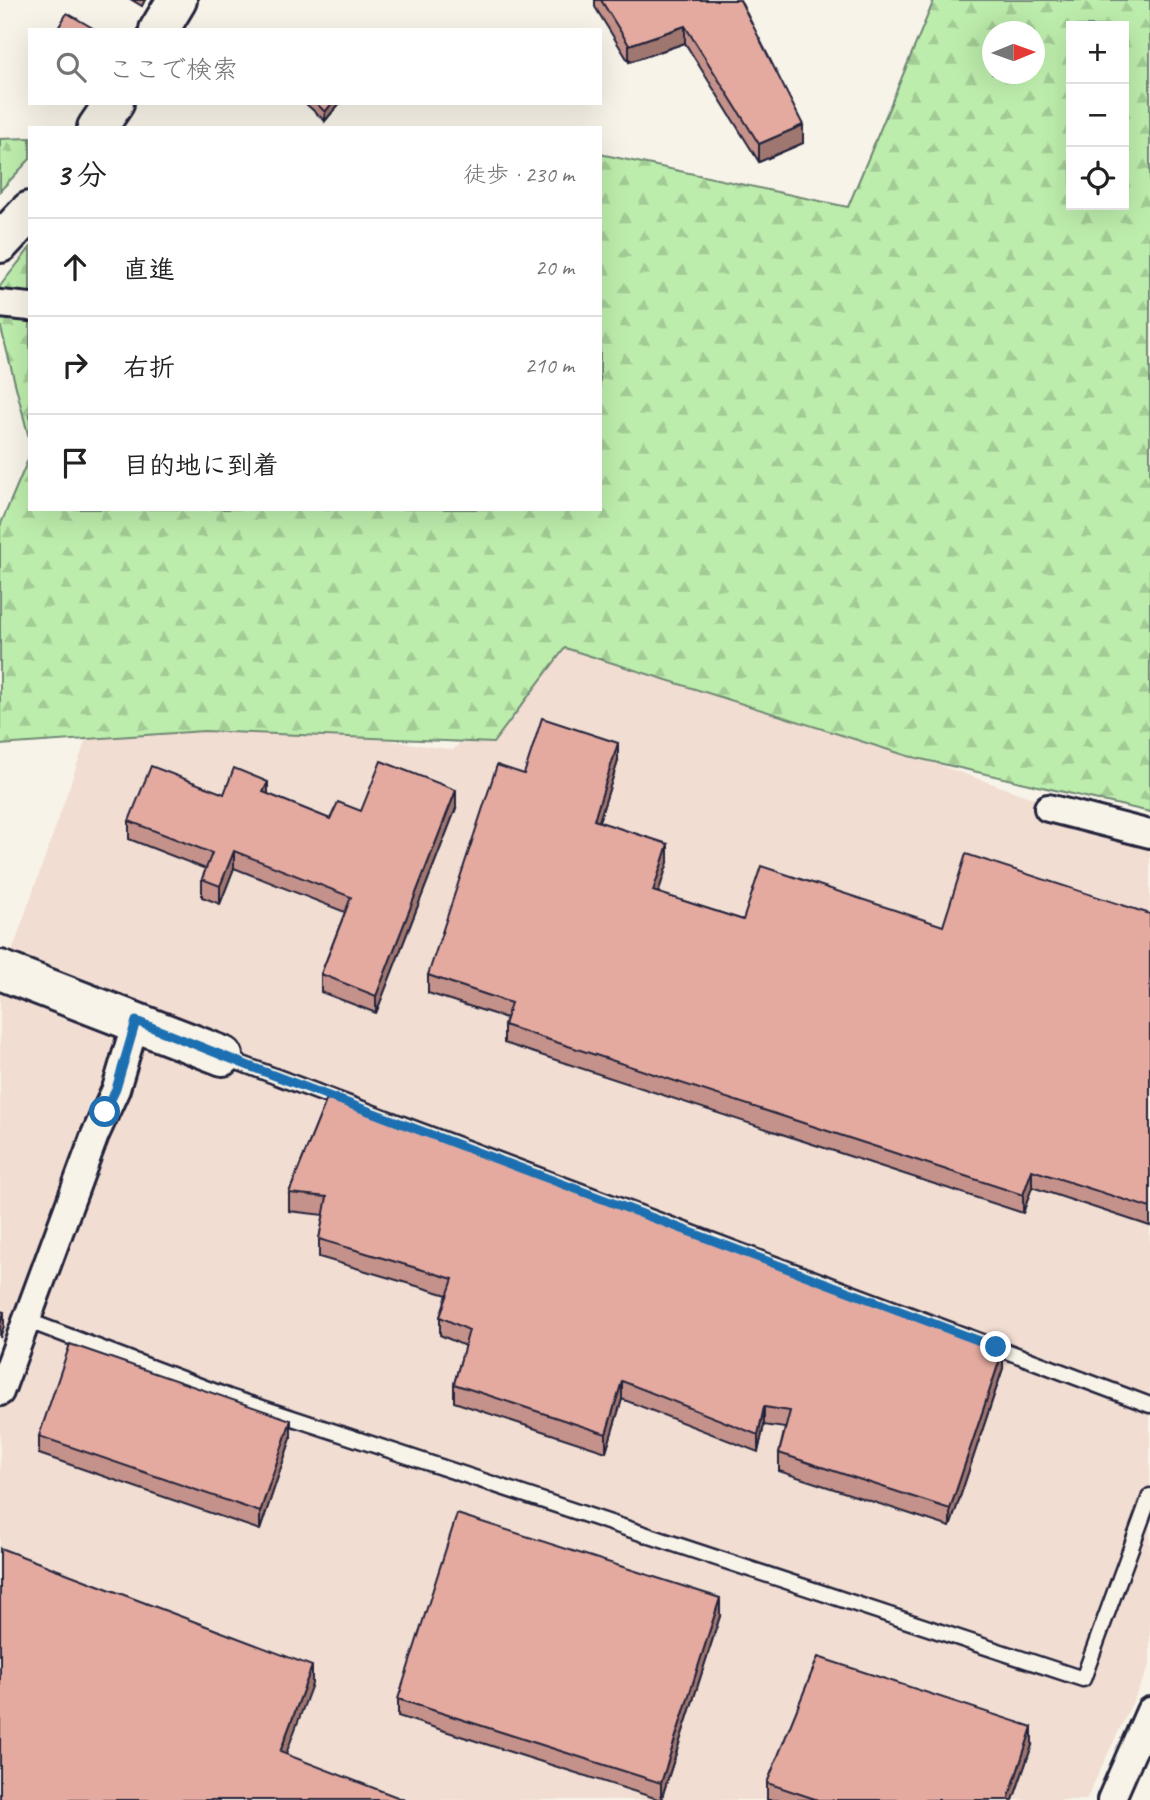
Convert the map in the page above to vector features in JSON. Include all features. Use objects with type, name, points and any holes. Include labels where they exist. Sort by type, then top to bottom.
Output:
[{"type":"street","points":[[160,28],[177,0]]},
{"type":"street","points":[[98,126],[113,105]]},
{"type":"street","points":[[0,243],[28,213]]},
{"type":"street","points":[[0,304],[28,307]]},
{"type":"street","points":[[1048,808],[1150,834]]},
{"type":"street","points":[[0,970],[223,1056]]},
{"type":"street","points":[[0,1392],[95,1135],[116,1089],[136,1021]]},
{"type":"street","points":[[1111,1800],[1150,1711]]},
{"type":"lane","points":[[223,1056],[1150,1405]]},
{"type":"lane","points":[[26,1320],[229,1397],[1083,1679],[1150,1496]]},
{"type":"shaded area","points":[[565,634],[1150,839],[1150,1665],[1086,1800],[0,1800],[0,986],[101,696],[453,750]]},
{"type":"green space","points":[[934,0],[1150,0],[1150,812],[908,756],[565,648],[493,743],[204,731],[0,745],[0,526],[28,460],[28,511],[602,511],[602,154],[848,207]]},
{"type":"green space","points":[[28,138],[28,161],[0,191],[0,139]]},
{"type":"green space","points":[[28,251],[28,434],[0,324],[0,286]]},
{"type":"building","points":[[601,0],[740,0],[803,125],[759,144],[685,26],[629,45]]},
{"type":"building","points":[[67,13],[93,28],[58,28]]},
{"type":"building","points":[[318,105],[330,105],[325,112]]},
{"type":"building","points":[[542,718],[618,743],[594,820],[668,844],[653,891],[743,920],[761,866],[943,926],[966,854],[1150,914],[1150,1208],[1032,1170],[1023,1195],[504,1025],[511,1003],[428,975],[497,765],[524,774]]},
{"type":"building","points":[[381,761],[456,790],[376,996],[321,974],[351,897],[234,851],[220,886],[202,879],[212,853],[129,821],[151,766],[224,794],[234,768],[268,782],[263,792],[330,819],[338,802],[361,811]]},
{"type":"building","points":[[328,1096],[1003,1350],[950,1509],[779,1453],[790,1411],[764,1407],[758,1435],[622,1381],[606,1434],[454,1384],[469,1330],[440,1317],[453,1279],[319,1239],[327,1197],[289,1193]]},
{"type":"building","points":[[70,1344],[291,1420],[260,1512],[39,1436]]},
{"type":"building","points":[[457,1514],[720,1598],[661,1783],[398,1699]]},
{"type":"building","points":[[0,1548],[312,1666],[280,1752],[405,1800],[0,1800]]},
{"type":"building","points":[[818,1657],[1032,1727],[1008,1800],[818,1800],[767,1783]]},
{"type":"route","points":[[105,1112],[116,1089],[136,1021],[996,1347]]}]
